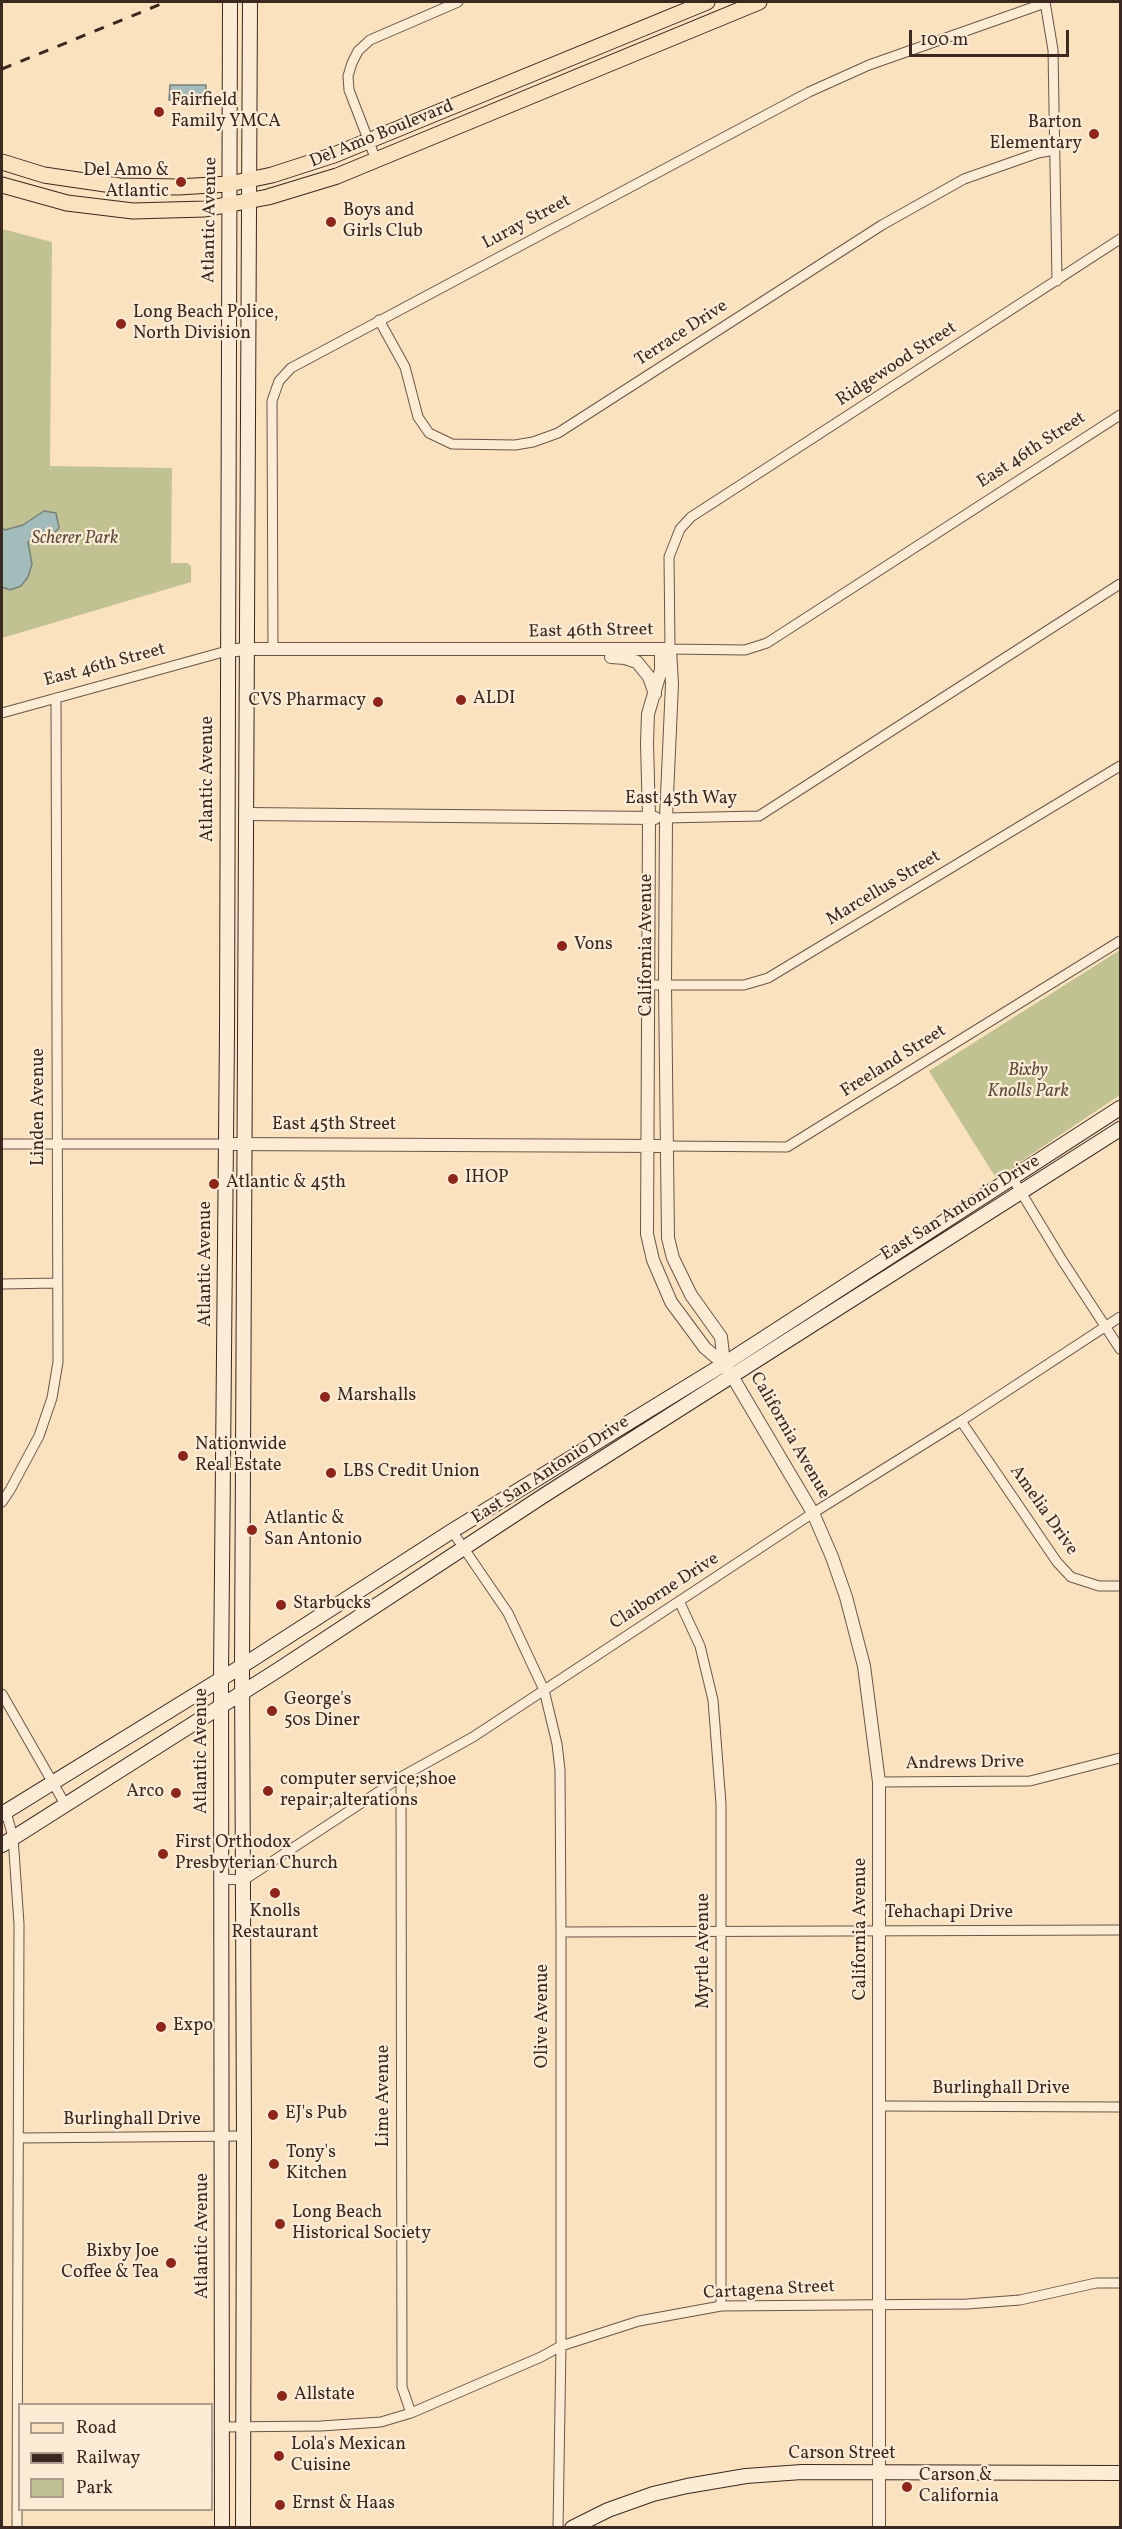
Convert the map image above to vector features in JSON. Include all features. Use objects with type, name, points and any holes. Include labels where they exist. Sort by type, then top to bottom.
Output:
[{"type":"main road","name":"Atlantic Avenue","points":[[222,2528],[221,1677],[226,1144],[230,2]]},
{"type":"main road","name":"Atlantic Avenue","points":[[243,2528],[242,1666],[250,2]]},
{"type":"main road","name":"Del Amo Boulevard","points":[[2,162],[44,175],[99,185],[159,187],[229,184],[292,169],[367,141],[707,2]]},
{"type":"main road","name":"Del Amo Boulevard","points":[[2,185],[67,203],[122,210],[159,211],[249,201],[315,183],[375,160],[759,2]]},
{"type":"main road","name":"East San Antonio Drive","points":[[8,1841],[463,1550],[1120,1108]]},
{"type":"main road","name":"East San Antonio Drive","points":[[4,1813],[242,1666],[452,1531],[728,1370],[1021,1192],[1120,1129]]},
{"type":"main road","name":"Carson Street","points":[[572,2528],[609,2510],[653,2494],[717,2480],[776,2473],[1120,2473]]},
{"type":"street","points":[[375,160],[349,90],[348,76],[358,51],[370,40],[389,30],[458,2]]},
{"type":"street","points":[[1045,2],[1053,50],[1057,281]]},
{"type":"street","name":"Luray Street","points":[[273,650],[273,402],[276,387],[291,368],[809,92],[869,65],[1045,2]]},
{"type":"street","name":"Terrace Drive","points":[[379,320],[405,367],[418,417],[429,433],[452,444],[515,445],[532,442],[558,433],[882,225],[953,185],[1017,160],[1054,150]]},
{"type":"street","name":"Ridgewood Street","points":[[691,518],[1120,239]]},
{"type":"street","name":"East 46th Street","points":[[2,713],[227,651],[246,649],[745,650],[767,643],[1120,416]]},
{"type":"street","name":"California Avenue","points":[[691,518],[680,529],[669,557],[666,649],[648,714],[647,1225],[653,1260],[671,1302],[705,1348],[728,1370],[813,1513],[846,1597],[864,1666],[879,1782],[881,1930],[879,2528]]},
{"type":"street","name":"East 45th Way","points":[[246,814],[649,818],[759,816],[1120,584]]},
{"type":"street","name":"California Avenue","points":[[666,649],[672,684],[666,818],[666,1218],[673,1258],[691,1295],[721,1337],[728,1370]]},
{"type":"street","points":[[594,650],[603,656],[625,658],[637,662],[649,677],[655,694]]},
{"type":"street","name":"Linden Avenue","points":[[2,1502],[39,1436],[52,1398],[57,1362],[56,698]]},
{"type":"street","name":"Marcellus Street","points":[[648,984],[744,985],[768,978],[1120,766]]},
{"type":"street","name":"Freeland Street","points":[[666,1146],[787,1147],[1120,941]]},
{"type":"street","name":"East 45th Street","points":[[2,1144],[666,1146]]},
{"type":"street","points":[[1013,1179],[1120,1349]]},
{"type":"street","points":[[2,1284],[56,1283]]},
{"type":"street","name":"Claiborne Drive","points":[[244,1880],[401,1777],[473,1737],[680,1603],[813,1513],[961,1421],[1120,1317]]},
{"type":"street","name":"Amelia Drive","points":[[961,1421],[1057,1562],[1071,1577],[1099,1586],[1120,1586]]},
{"type":"street","name":"Olive Avenue","points":[[452,1531],[508,1613],[544,1690],[557,1744],[560,1770],[561,2346],[558,2528]]},
{"type":"street","name":"Myrtle Avenue","points":[[680,1603],[700,1646],[713,1700],[721,1804],[721,2306]]},
{"type":"street","points":[[2,1694],[65,1804]]},
{"type":"street","name":"Andrews Drive","points":[[879,1782],[1030,1781],[1120,1758]]},
{"type":"street","name":"Lime Avenue","points":[[401,1777],[402,2387],[411,2414]]},
{"type":"street","points":[[4,1813],[18,1924],[17,2528]]},
{"type":"street","points":[[221,1879],[244,1880]]},
{"type":"street","name":"Tehachapi Drive","points":[[561,1932],[1120,1930]]},
{"type":"street","name":"Burlinghall Drive","points":[[880,2106],[1120,2107]]},
{"type":"street","name":"Burlinghall Drive","points":[[19,2138],[244,2136]]},
{"type":"street","name":"Cartagena Street","points":[[222,2427],[321,2426],[381,2422],[411,2414],[542,2357],[561,2346],[639,2321],[721,2306],[967,2304],[1020,2300],[1096,2283],[1120,2283]]},
{"type":"green space","name":"Scherer Park","points":[[2,229],[52,242],[50,466],[172,468],[171,563],[187,563],[191,566],[191,582],[2,638]]},
{"type":"green space","name":"Bixby Knolls Park","points":[[1120,950],[1120,1095],[996,1178],[929,1071]]},
{"type":"water","points":[[170,85],[206,85],[206,101],[169,100]]},
{"type":"water","points":[[44,511],[56,513],[59,528],[53,534],[36,535],[28,542],[32,564],[28,577],[21,586],[10,590],[2,587],[2,528],[5,530],[23,525]]},
{"type":"railway","points":[[2,69],[166,2]]},
{"type":"place","name":"Fairfield Family YMCA","points":[[159,112]]},
{"type":"place","name":"Barton Elementary","points":[[1094,134]]},
{"type":"place","name":"Del Amo & Atlantic","points":[[181,182]]},
{"type":"place","name":"Boys and Girls Club","points":[[331,222]]},
{"type":"place","name":"Long Beach Police, North Division","points":[[121,324]]},
{"type":"place","name":"ALDI","points":[[461,700]]},
{"type":"place","name":"CVS Pharmacy","points":[[378,702]]},
{"type":"place","name":"Vons","points":[[562,946]]},
{"type":"place","name":"IHOP","points":[[453,1179]]},
{"type":"place","name":"Atlantic & 45th","points":[[214,1184]]},
{"type":"place","name":"Marshalls","points":[[325,1397]]},
{"type":"place","name":"Nationwide Real Estate","points":[[183,1456]]},
{"type":"place","name":"LBS Credit Union","points":[[331,1473]]},
{"type":"place","name":"Atlantic & San Antonio","points":[[252,1530]]},
{"type":"place","name":"Starbucks","points":[[281,1605]]},
{"type":"place","name":"George's 50s Diner","points":[[272,1711]]},
{"type":"place","name":"computer service;shoe repair;alterations","points":[[268,1791]]},
{"type":"place","name":"Arco","points":[[176,1793]]},
{"type":"place","name":"First Orthodox Presbyterian Church","points":[[163,1854]]},
{"type":"place","name":"Knolls Restaurant","points":[[275,1893]]},
{"type":"place","name":"Expo","points":[[161,2027]]},
{"type":"place","name":"EJ's Pub","points":[[273,2115]]},
{"type":"place","name":"Tony's Kitchen","points":[[274,2164]]},
{"type":"place","name":"Long Beach Historical Society","points":[[280,2224]]},
{"type":"place","name":"Bixby Joe Coffee & Tea","points":[[171,2263]]},
{"type":"place","name":"Allstate","points":[[282,2396]]},
{"type":"place","name":"Lola's Mexican Cuisine","points":[[279,2456]]},
{"type":"place","name":"Carson & California","points":[[907,2487]]},
{"type":"place","name":"Ernst & Haas","points":[[280,2505]]}]
